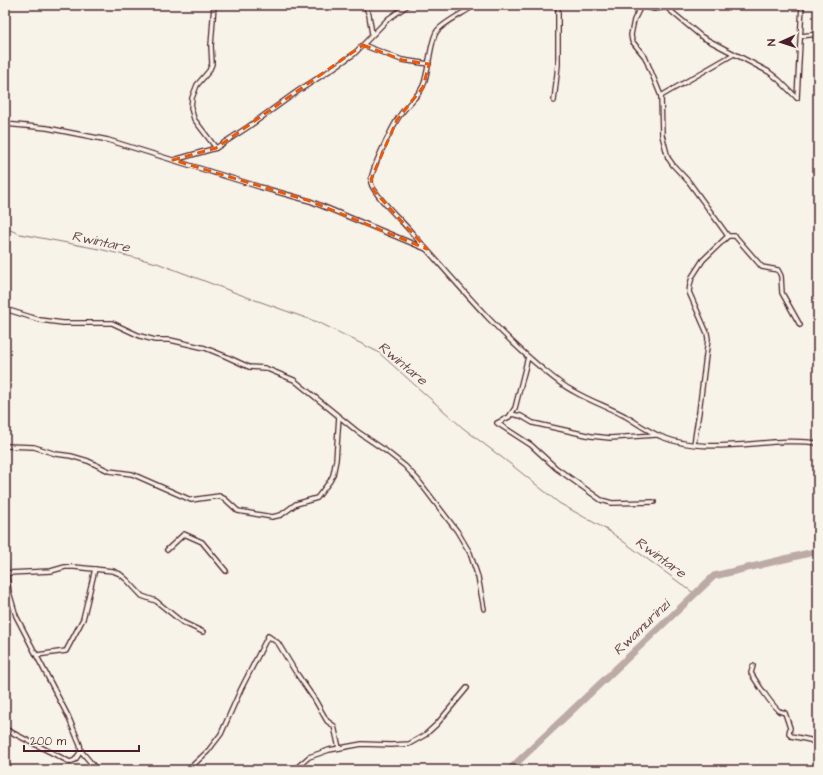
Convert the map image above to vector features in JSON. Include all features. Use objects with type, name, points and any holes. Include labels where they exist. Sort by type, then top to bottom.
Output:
[{"type":"street","points":[[214,5],[211,46],[212,64],[209,71],[197,85],[192,98],[191,108],[194,119],[216,148]]},
{"type":"street","points":[[365,5],[369,15],[372,34]]},
{"type":"street","points":[[173,160],[216,148],[354,54],[388,19],[408,5]]},
{"type":"street","points":[[475,5],[436,32],[423,87],[403,110],[375,166],[371,183],[379,197],[516,347],[572,391],[625,416],[658,435],[675,441],[694,444],[733,446],[776,442],[818,443]]},
{"type":"street","points":[[554,101],[558,65],[558,5]]},
{"type":"street","points":[[685,5],[654,9],[641,5],[634,20],[630,35],[632,41],[644,57],[661,96],[662,135],[668,158],[689,182],[728,236]]},
{"type":"street","points":[[666,7],[702,37],[769,72],[780,80],[797,98],[802,5]]},
{"type":"street","points":[[801,36],[818,34]]},
{"type":"street","points":[[363,45],[402,60],[429,64]]},
{"type":"street","points":[[661,96],[734,54]]},
{"type":"street","points":[[5,124],[47,128],[108,140],[310,201],[427,249]]},
{"type":"street","points":[[694,444],[708,339],[707,333],[689,292],[692,278],[703,260],[728,236],[735,236],[762,267],[778,270],[781,276],[782,293],[800,325]]},
{"type":"street","points":[[5,309],[40,320],[76,323],[112,323],[140,336],[155,340],[170,340],[205,348],[249,367],[265,368],[294,380],[358,432],[386,451],[404,466],[426,489],[457,531],[470,552],[478,577],[484,609]]},
{"type":"street","points":[[528,357],[515,408],[509,417],[497,423],[531,445],[556,468],[601,500],[612,503],[654,502]]},
{"type":"street","points":[[511,414],[521,416],[533,423],[591,436],[610,438],[658,435]]},
{"type":"street","points":[[5,446],[34,447],[56,454],[72,456],[88,461],[109,471],[132,474],[191,500],[219,496],[225,499],[238,511],[272,517],[281,515],[296,504],[317,498],[330,481],[333,475],[336,460],[338,416]]},
{"type":"street","points":[[167,550],[184,534],[202,542],[226,571]]},
{"type":"street","points":[[5,560],[8,573],[9,592],[16,616],[68,716],[80,746],[80,751],[75,760],[70,762],[5,729]]},
{"type":"street","points":[[8,573],[51,571],[67,567],[113,571],[120,574],[142,596],[156,601],[182,622],[203,632]]},
{"type":"street","points":[[37,655],[66,651],[83,619],[95,569]]},
{"type":"street","points":[[196,770],[192,766],[208,751],[221,734],[241,689],[268,636],[278,643],[295,671],[316,700],[327,721],[334,726],[339,748]]},
{"type":"street","points":[[753,666],[751,673],[758,682],[762,691],[778,710],[785,713],[791,736],[810,740],[818,745]]},
{"type":"street","points":[[294,770],[309,757],[329,750],[362,744],[409,744],[424,735],[437,724],[467,688]]},
{"type":"street","points":[[80,751],[97,770]]},
{"type":"highlighted area","points":[[363,45],[402,60],[429,64],[423,87],[397,120],[371,179],[374,191],[427,249],[310,201],[173,160],[216,148]]},
{"type":"waterway","name":"Rwintare","points":[[5,228],[20,234],[99,249],[157,263],[320,323],[378,352],[463,428],[559,503],[609,531],[695,594]]},
{"type":"waterway","name":"Rwamurinzi","points":[[509,770],[714,576],[818,551]]}]
